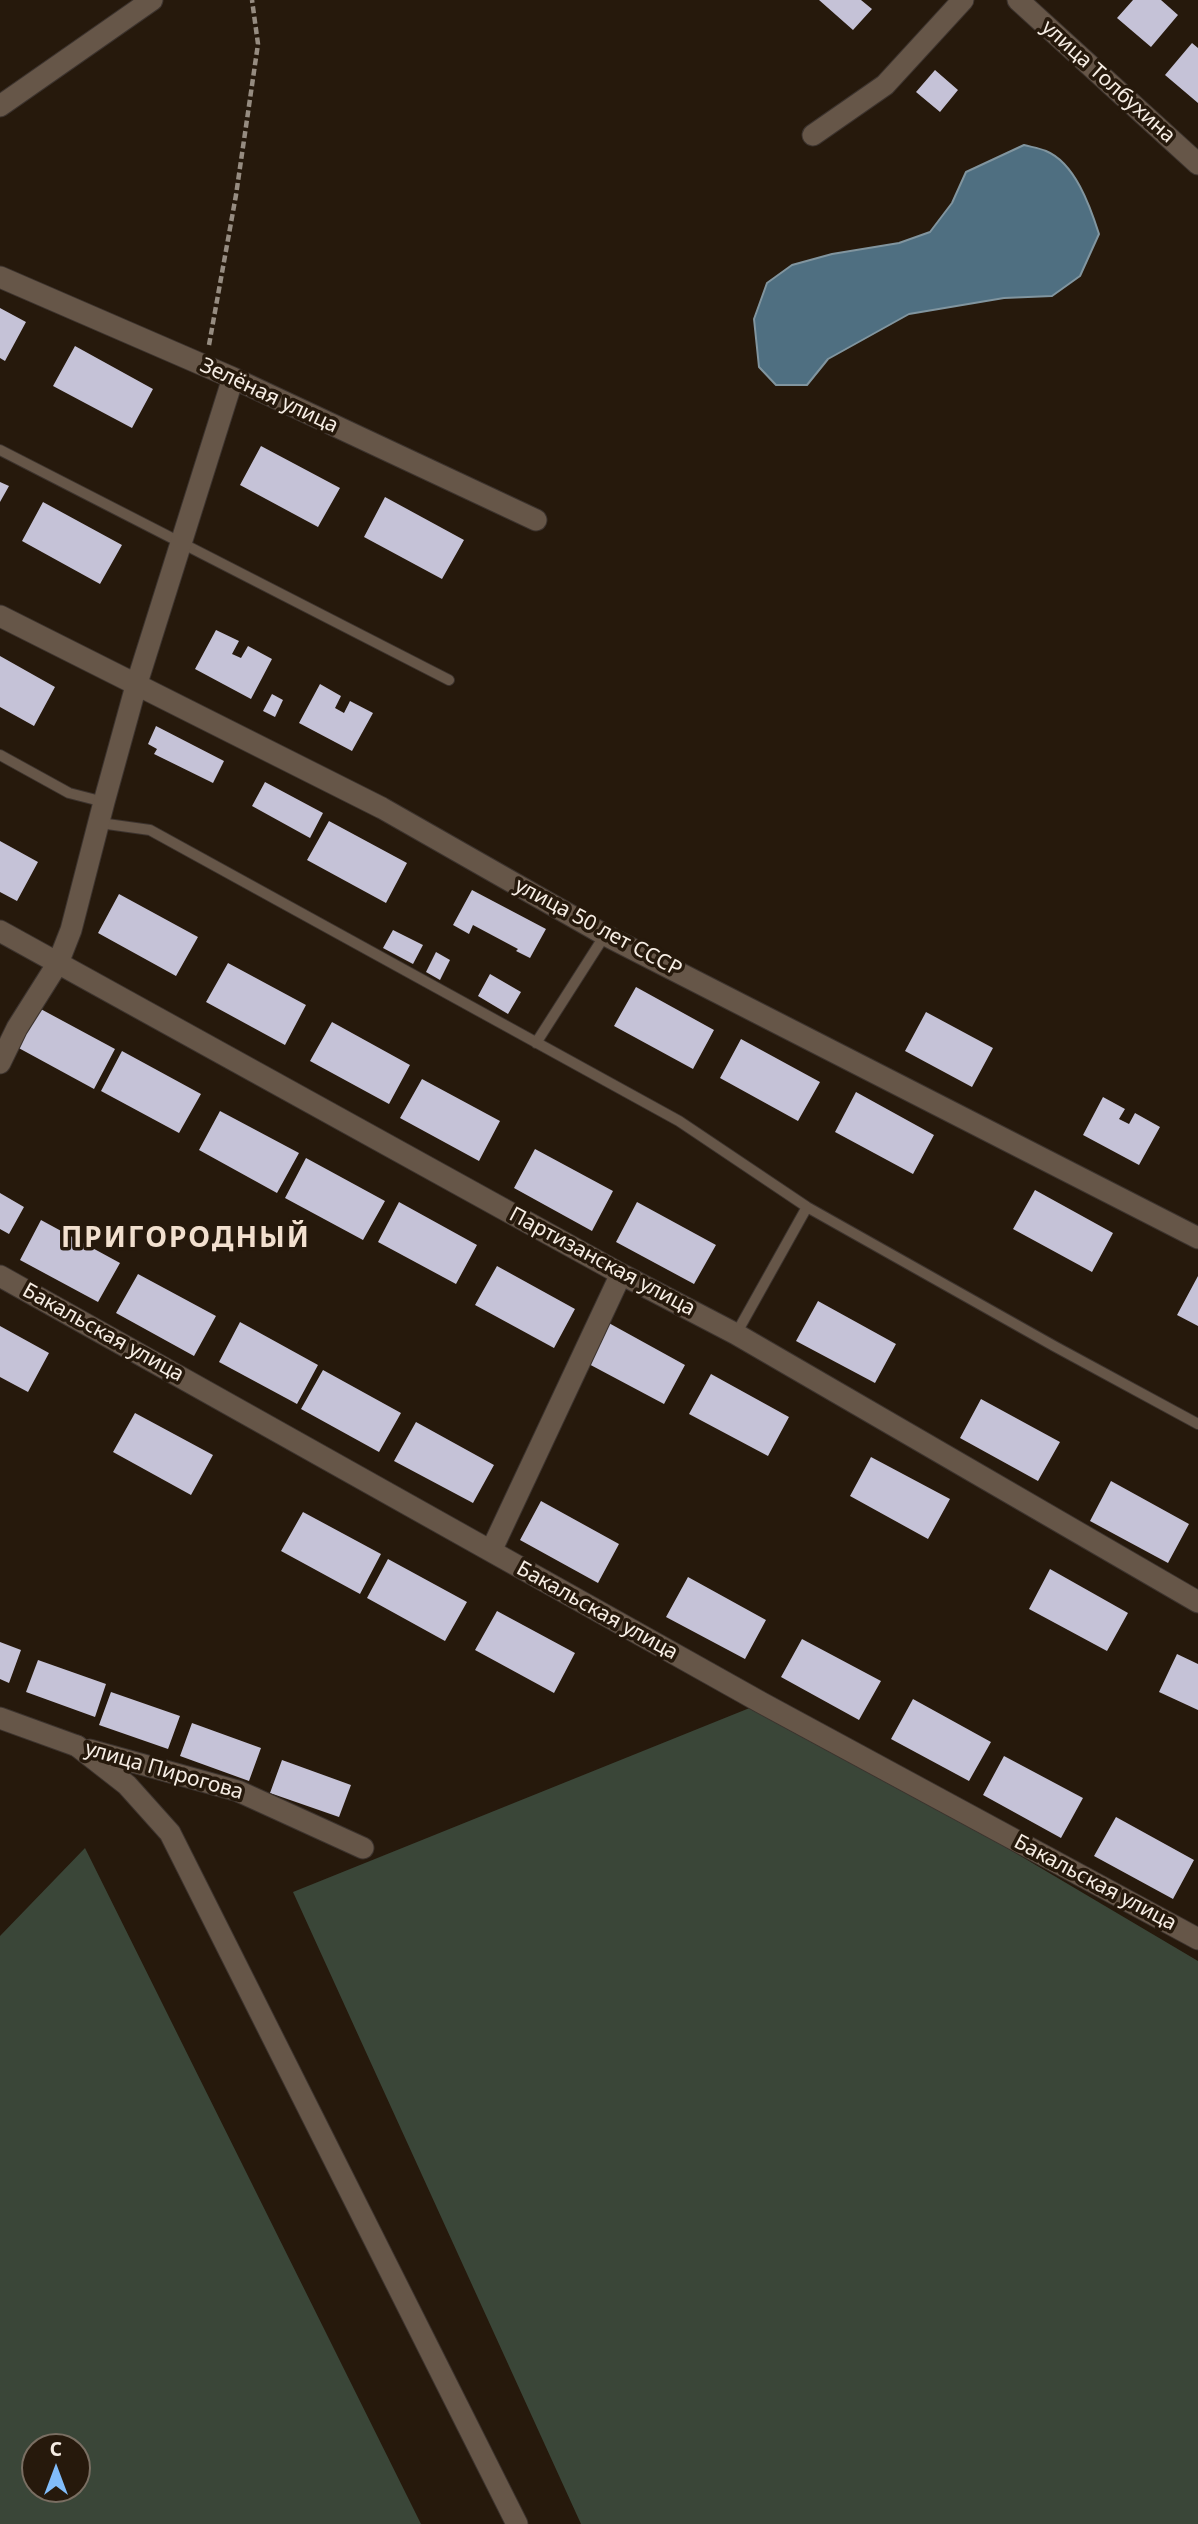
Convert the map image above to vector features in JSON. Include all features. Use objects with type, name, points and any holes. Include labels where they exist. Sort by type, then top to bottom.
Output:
[{"type":"street","points":[[0,106],[152,0]]},
{"type":"street","points":[[813,135],[885,85],[963,0]]},
{"type":"street","name":"улица Толбухина","points":[[1017,0],[1198,164]]},
{"type":"street","name":"Зелёная улица","points":[[0,277],[233,378],[536,520]]},
{"type":"street","points":[[0,1063],[17,1028],[58,962],[71,930],[136,686],[233,378]]},
{"type":"street","name":"улица 50 лет СССР","points":[[0,616],[382,808],[605,935],[1198,1238]]},
{"type":"street","name":"Партизанская улица","points":[[0,931],[621,1274],[736,1334],[1198,1602]]},
{"type":"street","points":[[491,1551],[621,1274]]},
{"type":"street","name":"Бакальская улица","points":[[0,1276],[762,1703],[1198,1938]]},
{"type":"street","name":"улица Пирогова","points":[[0,1718],[77,1746],[238,1791],[363,1849]]},
{"type":"street","points":[[77,1746],[127,1785],[170,1833],[517,2524]]},
{"type":"lane","points":[[0,450],[449,680]]},
{"type":"lane","points":[[0,755],[69,793],[104,802]]},
{"type":"lane","points":[[100,823],[150,830],[679,1121],[807,1207],[1198,1424]]},
{"type":"lane","points":[[536,1043],[605,935]]},
{"type":"lane","points":[[736,1334],[807,1207]]},
{"type":"path","points":[[208,367],[210,335],[236,195],[258,44],[252,0]]},
{"type":"green space","points":[[762,1703],[1198,1961],[1198,2524],[581,2524],[293,1892]]},
{"type":"green space","points":[[85,1848],[421,2524],[0,2524],[0,1936]]},
{"type":"water","points":[[1024,145],[1056,157],[1073,175],[1086,199],[1099,234],[1080,276],[1052,296],[1004,298],[909,314],[828,359],[807,385],[776,385],[759,367],[754,319],[767,283],[792,265],[832,254],[899,243],[930,232],[952,203],[966,172]]},
{"type":"building","points":[[819,0],[861,0],[872,9],[853,30]]},
{"type":"building","points":[[1133,0],[1161,0],[1178,15],[1151,47],[1117,18]]},
{"type":"building","points":[[1192,43],[1198,48],[1198,103],[1165,75]]},
{"type":"building","points":[[935,70],[958,90],[940,112],[916,92]]},
{"type":"building","points":[[0,308],[26,322],[5,361],[0,358]]},
{"type":"building","points":[[75,346],[153,389],[132,428],[53,386]]},
{"type":"building","points":[[261,446],[340,488],[318,527],[240,485]]},
{"type":"building","points":[[0,482],[9,486],[0,502]]},
{"type":"building","points":[[385,497],[464,540],[442,579],[364,537]]},
{"type":"building","points":[[43,502],[122,545],[100,584],[22,541]]},
{"type":"building","points":[[216,630],[239,641],[232,654],[241,658],[248,646],[272,659],[251,699],[195,669]]},
{"type":"building","points":[[0,656],[55,687],[34,726],[0,707]]},
{"type":"building","points":[[320,684],[341,696],[335,708],[344,713],[350,701],[373,713],[352,751],[299,723]]},
{"type":"building","points":[[272,694],[283,700],[275,717],[263,711]]},
{"type":"building","points":[[156,726],[224,761],[213,783],[154,754],[157,749],[148,744]]},
{"type":"building","points":[[265,782],[323,813],[310,838],[252,806]]},
{"type":"building","points":[[329,821],[407,863],[386,903],[307,860]]},
{"type":"building","points":[[0,841],[38,862],[17,901],[0,892]]},
{"type":"building","points":[[472,890],[546,929],[530,958],[473,925],[469,934],[453,925]]},
{"type":"building","points":[[119,894],[198,937],[176,976],[98,933]]},
{"type":"building","points":[[393,930],[423,945],[413,964],[383,948]]},
{"type":"building","points":[[436,952],[450,960],[440,980],[426,972]]},
{"type":"building","points":[[228,963],[306,1005],[285,1045],[206,1002]]},
{"type":"building","points":[[490,974],[521,992],[508,1014],[478,996]]},
{"type":"building","points":[[636,987],[714,1030],[693,1069],[614,1026]]},
{"type":"building","points":[[37,1007],[115,1049],[94,1089],[15,1046]]},
{"type":"building","points":[[926,1012],[993,1048],[972,1087],[905,1051]]},
{"type":"building","points":[[332,1022],[410,1065],[389,1104],[310,1061]]},
{"type":"building","points":[[741,1039],[820,1082],[798,1121],[720,1078]]},
{"type":"building","points":[[122,1051],[201,1094],[179,1133],[101,1091]]},
{"type":"building","points":[[422,1079],[500,1121],[479,1161],[400,1118]]},
{"type":"building","points":[[856,1092],[934,1135],[913,1174],[835,1132]]},
{"type":"building","points":[[1103,1097],[1125,1109],[1119,1119],[1129,1124],[1135,1113],[1160,1127],[1139,1165],[1083,1135]]},
{"type":"building","points":[[220,1111],[299,1153],[277,1193],[199,1150]]},
{"type":"building","points":[[535,1149],[613,1191],[592,1231],[514,1188]]},
{"type":"building","points":[[306,1158],[385,1201],[363,1240],[285,1198]]},
{"type":"building","points":[[1035,1190],[1113,1233],[1092,1272],[1013,1229]]},
{"type":"building","points":[[0,1193],[24,1207],[9,1234],[0,1229]]},
{"type":"building","points":[[399,1202],[477,1245],[456,1284],[378,1242]]},
{"type":"building","points":[[637,1202],[716,1245],[694,1284],[616,1242]]},
{"type":"building","points":[[41,1220],[120,1263],[98,1302],[20,1260]]},
{"type":"building","points":[[497,1266],[575,1309],[554,1348],[475,1305]]},
{"type":"building","points":[[138,1274],[216,1316],[194,1356],[116,1313]]},
{"type":"building","points":[[1198,1276],[1198,1326],[1177,1315]]},
{"type":"building","points":[[818,1301],[896,1344],[875,1383],[796,1341]]},
{"type":"building","points":[[240,1322],[318,1365],[297,1404],[219,1362]]},
{"type":"building","points":[[607,1322],[685,1365],[664,1404],[585,1362]]},
{"type":"building","points":[[0,1326],[49,1353],[28,1392],[0,1377]]},
{"type":"building","points":[[323,1370],[401,1413],[379,1452],[301,1409]]},
{"type":"building","points":[[711,1374],[789,1417],[768,1456],[689,1414]]},
{"type":"building","points":[[981,1399],[1060,1442],[1038,1481],[960,1438]]},
{"type":"building","points":[[135,1413],[213,1455],[191,1495],[113,1452]]},
{"type":"building","points":[[416,1422],[494,1465],[473,1503],[394,1461]]},
{"type":"building","points":[[871,1457],[950,1499],[928,1539],[850,1496]]},
{"type":"building","points":[[1111,1481],[1189,1524],[1168,1563],[1090,1521]]},
{"type":"building","points":[[541,1501],[619,1544],[598,1583],[520,1540]]},
{"type":"building","points":[[303,1512],[381,1554],[360,1594],[281,1551]]},
{"type":"building","points":[[388,1559],[467,1602],[445,1641],[367,1598]]},
{"type":"building","points":[[1050,1569],[1128,1613],[1107,1651],[1029,1609]]},
{"type":"building","points":[[688,1577],[766,1620],[745,1659],[666,1617]]},
{"type":"building","points":[[497,1611],[575,1653],[554,1693],[475,1650]]},
{"type":"building","points":[[802,1639],[881,1681],[859,1720],[781,1677]]},
{"type":"building","points":[[0,1642],[21,1650],[9,1683],[0,1679]]},
{"type":"building","points":[[1177,1654],[1198,1664],[1198,1710],[1159,1692]]},
{"type":"building","points":[[38,1660],[106,1684],[95,1717],[26,1692]]},
{"type":"building","points":[[111,1692],[180,1716],[168,1749],[99,1725]]},
{"type":"building","points":[[913,1699],[991,1742],[969,1781],[891,1739]]},
{"type":"building","points":[[192,1723],[261,1748],[249,1781],[180,1756]]},
{"type":"building","points":[[1004,1756],[1083,1798],[1061,1838],[983,1795]]},
{"type":"building","points":[[282,1760],[351,1785],[339,1817],[270,1793]]},
{"type":"building","points":[[1116,1817],[1194,1860],[1173,1899],[1094,1856]]},
{"type":"district","name":"ПРИГОРОДНЫЙ","points":[[186,1239]]}]
